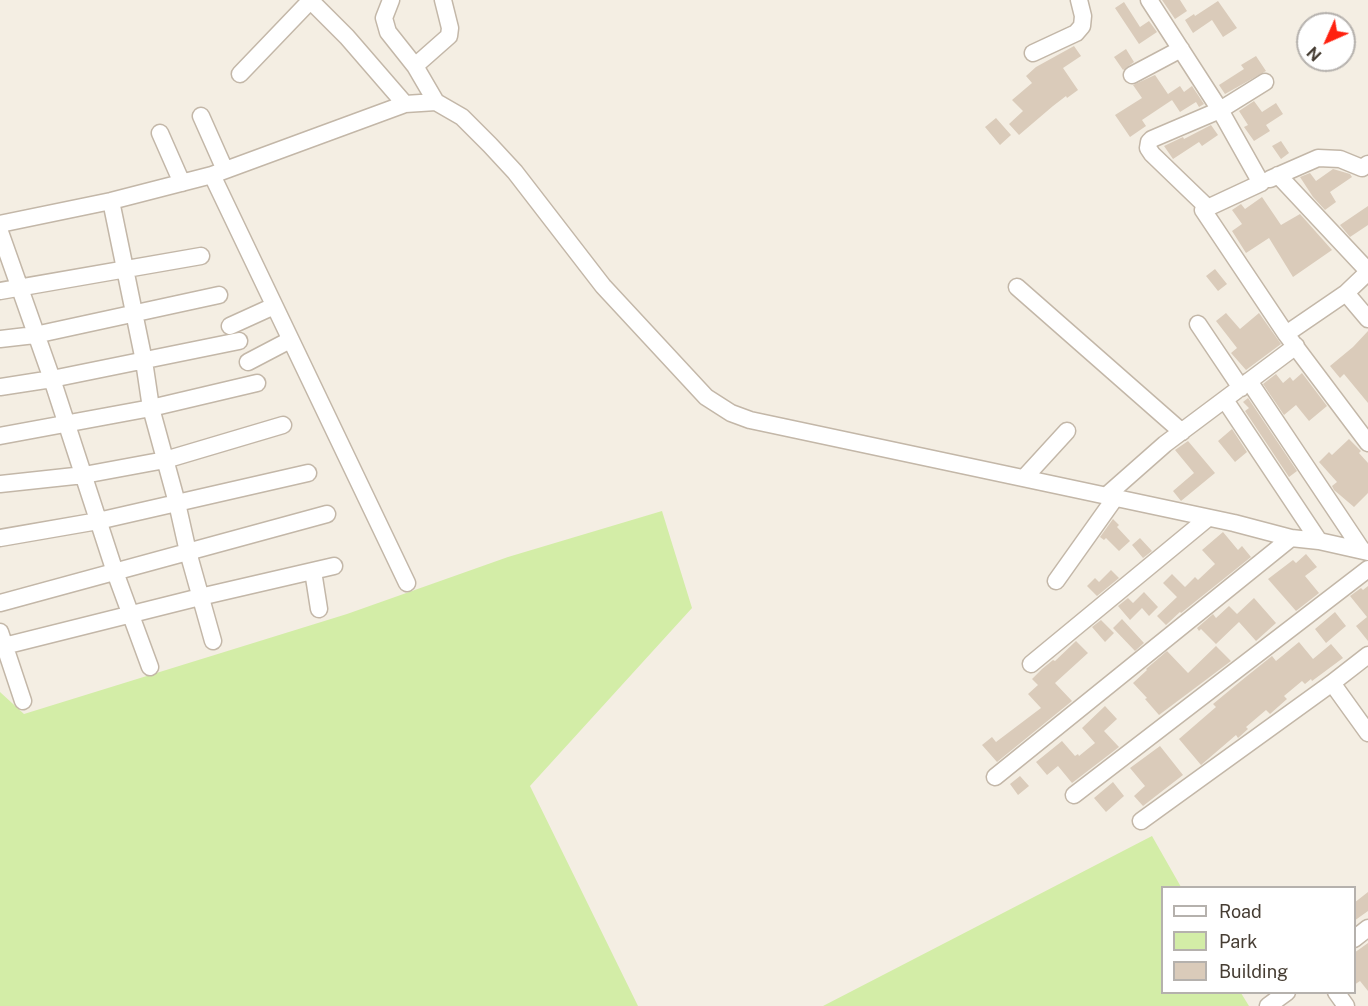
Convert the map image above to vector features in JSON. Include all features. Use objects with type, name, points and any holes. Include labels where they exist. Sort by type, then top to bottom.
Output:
[{"type":"street","points":[[240,74],[310,0],[347,37],[405,104]]},
{"type":"street","points":[[391,0],[384,18],[388,32],[416,66],[436,102],[462,117],[490,145],[515,172],[603,286],[706,397],[731,414],[1291,538],[1319,541],[1365,551]]},
{"type":"street","points":[[416,66],[448,36],[450,28],[444,0]]},
{"type":"street","points":[[1033,53],[1077,33],[1082,26],[1083,16],[1079,0]]},
{"type":"street","points":[[1149,0],[1220,110],[1261,183]]},
{"type":"street","points":[[1132,75],[1181,49]]},
{"type":"street","points":[[1208,207],[1152,154],[1148,148],[1149,142],[1220,110],[1265,82]]},
{"type":"street","points":[[0,224],[111,201],[182,183],[219,172],[405,104],[436,102]]},
{"type":"street","points":[[201,116],[219,172],[274,306],[406,583]]},
{"type":"street","points":[[160,133],[182,183]]},
{"type":"street","points":[[1366,169],[1340,159],[1318,158],[1203,210],[1291,340],[1366,435]]},
{"type":"street","points":[[1056,581],[1110,497],[1165,444],[1245,384],[1368,271],[1278,175]]},
{"type":"street","points":[[111,201],[144,361],[151,408],[213,641]]},
{"type":"street","points":[[0,232],[52,379],[115,572],[150,667]]},
{"type":"street","points":[[0,291],[201,256]]},
{"type":"street","points":[[1017,287],[1182,432]]},
{"type":"street","points":[[1346,293],[1368,319]]},
{"type":"street","points":[[0,339],[35,335],[219,295]]},
{"type":"street","points":[[230,326],[274,306]]},
{"type":"street","points":[[1198,324],[1245,384],[1365,551]]},
{"type":"street","points":[[248,362],[290,340]]},
{"type":"street","points":[[0,387],[52,379],[239,341]]},
{"type":"street","points":[[0,436],[151,408],[257,383]]},
{"type":"street","points":[[1225,400],[1319,541]]},
{"type":"street","points":[[0,484],[84,476],[165,460],[283,425]]},
{"type":"street","points":[[1024,478],[1067,430]]},
{"type":"street","points":[[0,538],[98,520],[308,473]]},
{"type":"street","points":[[0,603],[327,514]]},
{"type":"street","points":[[1031,664],[1208,518]]},
{"type":"street","points":[[995,777],[1291,538]]},
{"type":"street","points":[[22,701],[2,642],[334,566]]},
{"type":"street","points":[[1074,795],[1368,569]]},
{"type":"street","points":[[313,571],[319,609]]},
{"type":"street","points":[[1141,822],[1368,655]]},
{"type":"street","points":[[1332,683],[1368,733]]},
{"type":"street","points":[[1356,937],[1368,928]]},
{"type":"street","points":[[1268,1006],[1286,994]]},
{"type":"street","points":[[1337,994],[1346,1006]]},
{"type":"green space","points":[[662,511],[692,608],[530,786],[638,1006],[0,1006],[0,692],[24,714],[347,614],[508,557]]},
{"type":"green space","points":[[1152,836],[1180,886],[1161,886],[1161,994],[1242,994],[1249,1006],[823,1006]]},
{"type":"building","points":[[1162,0],[1180,0],[1187,11],[1175,19]]},
{"type":"building","points":[[1218,1],[1237,28],[1223,37],[1212,20],[1193,33],[1185,20]]},
{"type":"building","points":[[1124,2],[1140,27],[1149,21],[1157,32],[1139,44],[1115,8]]},
{"type":"building","points":[[1074,46],[1081,56],[1063,68],[1078,90],[1067,98],[1066,96],[1019,135],[1009,124],[1023,111],[1012,100],[1032,83],[1026,76],[1036,67]]},
{"type":"building","points":[[1126,49],[1134,62],[1123,70],[1114,57]]},
{"type":"building","points":[[1256,56],[1266,71],[1225,94],[1219,85],[1244,69],[1241,65]]},
{"type":"building","points":[[1155,75],[1172,100],[1142,120],[1146,126],[1130,137],[1115,115],[1142,98],[1133,85]]},
{"type":"building","points":[[1180,86],[1184,92],[1192,86],[1204,104],[1199,107],[1196,102],[1180,112],[1168,94]]},
{"type":"building","points":[[1254,101],[1262,112],[1276,103],[1283,114],[1266,125],[1270,131],[1254,141],[1244,127],[1248,125],[1239,111]]},
{"type":"building","points":[[996,118],[1011,135],[1000,145],[985,127]]},
{"type":"building","points":[[1211,125],[1218,135],[1202,146],[1199,142],[1173,159],[1164,146],[1183,137],[1184,139]]},
{"type":"building","points":[[1281,141],[1289,153],[1281,159],[1272,146]]},
{"type":"building","points":[[1333,169],[1350,174],[1352,177],[1330,192],[1336,202],[1325,210],[1300,177],[1310,173],[1316,181]]},
{"type":"building","points":[[1262,197],[1281,225],[1300,214],[1332,250],[1293,277],[1269,238],[1246,253],[1232,231],[1242,224],[1232,210],[1241,204],[1245,209]]},
{"type":"building","points":[[1368,206],[1368,225],[1350,237],[1340,225]]},
{"type":"building","points":[[1215,269],[1227,284],[1218,291],[1206,276]]},
{"type":"building","points":[[1226,313],[1240,329],[1259,313],[1281,344],[1246,370],[1231,353],[1237,348],[1216,321]]},
{"type":"building","points":[[1368,331],[1368,403],[1344,374],[1340,378],[1330,366]]},
{"type":"building","points":[[1302,373],[1327,406],[1309,421],[1296,405],[1284,415],[1263,384],[1276,374],[1283,383],[1290,377],[1293,381]]},
{"type":"building","points":[[1248,398],[1297,471],[1289,477],[1245,411],[1249,408],[1243,402]]},
{"type":"building","points":[[1232,429],[1247,452],[1235,462],[1218,441]]},
{"type":"building","points":[[1349,439],[1361,451],[1359,453],[1368,463],[1368,493],[1354,507],[1334,490],[1332,486],[1337,482],[1319,462],[1329,452],[1332,455]]},
{"type":"building","points":[[1188,441],[1215,473],[1181,501],[1173,491],[1194,473],[1175,450]]},
{"type":"building","points":[[1113,519],[1130,541],[1119,551],[1106,538],[1104,540],[1100,537]]},
{"type":"building","points":[[1223,532],[1238,550],[1242,546],[1251,557],[1166,625],[1157,616],[1177,597],[1163,583],[1172,574],[1185,587],[1195,577],[1198,580],[1215,564],[1202,550]]},
{"type":"building","points":[[1140,538],[1152,551],[1143,558],[1132,545]]},
{"type":"building","points":[[1306,554],[1317,567],[1305,576],[1319,593],[1296,611],[1268,579],[1293,560],[1296,563]]},
{"type":"building","points":[[1111,570],[1119,578],[1097,596],[1087,586],[1095,578],[1099,582]]},
{"type":"building","points":[[1368,586],[1368,641],[1356,626],[1367,617],[1350,596]]},
{"type":"building","points":[[1144,592],[1158,607],[1149,616],[1142,608],[1130,620],[1118,606],[1128,598],[1133,603]]},
{"type":"building","points":[[1254,598],[1276,623],[1256,641],[1239,622],[1216,644],[1201,629],[1199,631],[1197,628],[1213,614],[1216,618],[1229,606],[1237,614]]},
{"type":"building","points":[[1335,612],[1346,626],[1326,643],[1315,629]]},
{"type":"building","points":[[1122,619],[1144,643],[1135,651],[1113,628]]},
{"type":"building","points":[[1101,620],[1114,633],[1105,642],[1092,627]]},
{"type":"building","points":[[1076,641],[1088,653],[1055,683],[1072,701],[997,762],[982,745],[992,737],[996,742],[1041,708],[1028,694],[1038,685],[1032,679]]},
{"type":"building","points":[[1299,642],[1313,659],[1331,644],[1343,658],[1312,681],[1311,679],[1305,684],[1302,681],[1284,696],[1287,699],[1270,714],[1266,710],[1246,727],[1248,729],[1238,738],[1236,735],[1201,765],[1179,739],[1216,707],[1213,704],[1247,676],[1272,656],[1276,661]]},
{"type":"building","points":[[1216,646],[1231,661],[1159,715],[1133,683],[1167,651],[1188,673]]},
{"type":"building","points":[[1105,706],[1117,719],[1104,731],[1119,747],[1072,783],[1058,766],[1047,775],[1036,762],[1062,741],[1075,756],[1078,754],[1079,756],[1095,743],[1082,728]]},
{"type":"building","points":[[1160,746],[1183,775],[1143,806],[1134,796],[1145,786],[1130,768]]},
{"type":"building","points":[[1020,776],[1029,786],[1018,795],[1010,784]]},
{"type":"building","points":[[1113,782],[1124,796],[1106,812],[1094,798]]},
{"type":"building","points":[[1368,892],[1368,911],[1356,920],[1356,901]]},
{"type":"building","points":[[1368,943],[1368,991],[1360,981],[1356,984],[1356,952]]}]
